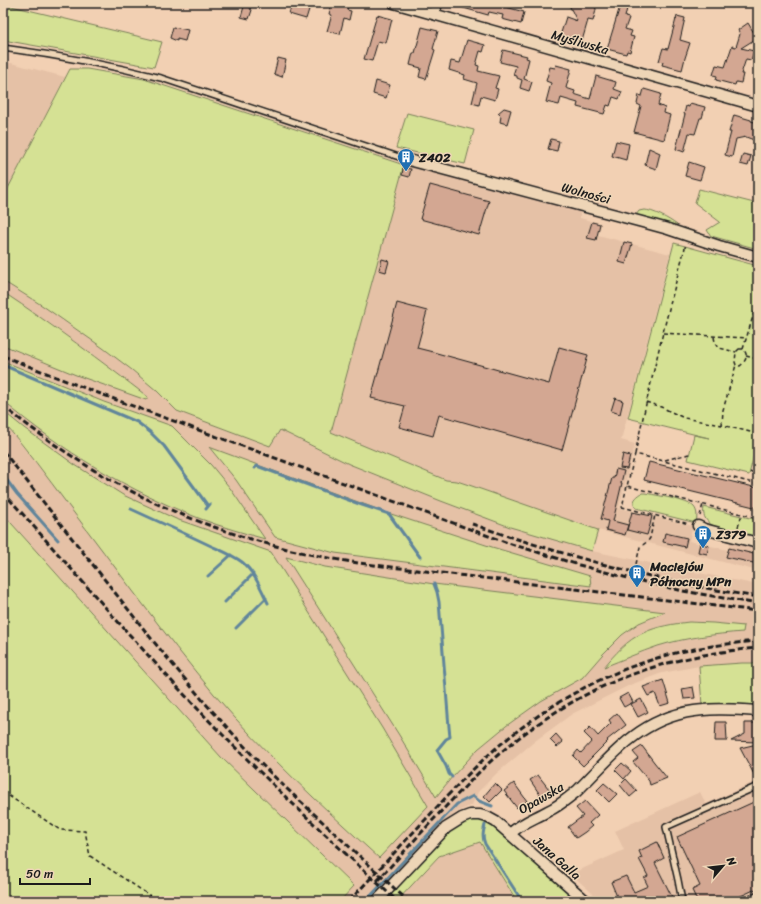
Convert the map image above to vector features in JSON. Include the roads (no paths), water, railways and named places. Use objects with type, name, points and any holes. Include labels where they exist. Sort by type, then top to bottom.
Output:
[{"type":"street","name":"Myśliwska","points":[[394,3],[758,106]]},
{"type":"street","points":[[434,14],[437,3]]},
{"type":"street","name":"Wolności","points":[[405,159],[668,229],[758,257]]},
{"type":"street","points":[[698,526],[704,529],[758,543]]},
{"type":"street","name":"Opawska","points":[[510,834],[524,822],[550,811],[570,797],[621,746],[636,734],[653,724],[676,715],[698,710],[712,709],[758,711]]},
{"type":"street","points":[[377,901],[446,828],[462,818],[470,815],[487,817],[496,822],[510,834]]},
{"type":"street","name":"Jana Galla","points":[[510,834],[586,901]]},
{"type":"lane","points":[[3,48],[122,68],[161,78],[405,159]]},
{"type":"lane","points":[[682,901],[666,827],[758,786]]},
{"type":"lane","points":[[746,901],[758,895]]},
{"type":"waterway","points":[[3,365],[137,422],[164,446],[208,506]]},
{"type":"waterway","points":[[255,468],[257,466],[389,514],[420,557]]},
{"type":"waterway","points":[[3,475],[17,494],[58,540]]},
{"type":"waterway","points":[[206,509],[210,504]]},
{"type":"waterway","points":[[131,509],[238,559],[247,566],[254,576],[268,603]]},
{"type":"waterway","points":[[208,576],[231,555]]},
{"type":"waterway","points":[[225,602],[253,574]]},
{"type":"waterway","points":[[434,584],[439,602],[450,737],[446,739],[437,750],[452,777]]},
{"type":"waterway","points":[[236,628],[266,598]]},
{"type":"waterway","points":[[366,901],[457,804],[473,796],[479,801],[492,806]]},
{"type":"waterway","points":[[485,825],[483,834],[485,844],[522,901]]},
{"type":"railway","points":[[3,356],[138,408],[508,543],[624,577],[683,591],[758,604]]},
{"type":"railway","points":[[3,406],[61,449],[127,489],[191,518],[223,530],[290,550],[358,563],[758,611]]},
{"type":"railway","points":[[3,451],[154,642],[205,703],[256,759],[408,901]]},
{"type":"railway","points":[[3,492],[192,703],[307,818],[397,901]]},
{"type":"railway","points":[[472,524],[542,547],[613,567],[685,584],[758,597]]},
{"type":"railway","points":[[349,901],[476,766],[511,736],[547,709],[606,677],[648,661],[675,653],[702,648],[758,641]]},
{"type":"railway","points":[[377,881],[487,765],[528,731],[558,711],[588,694],[620,679],[652,668],[721,652],[758,648]]},
{"type":"place","name":"Z402","points":[[406,172]]},
{"type":"place","name":"Z379","points":[[703,549]]},
{"type":"place","name":"Maciejów Północny MPn","points":[[637,588]]}]
